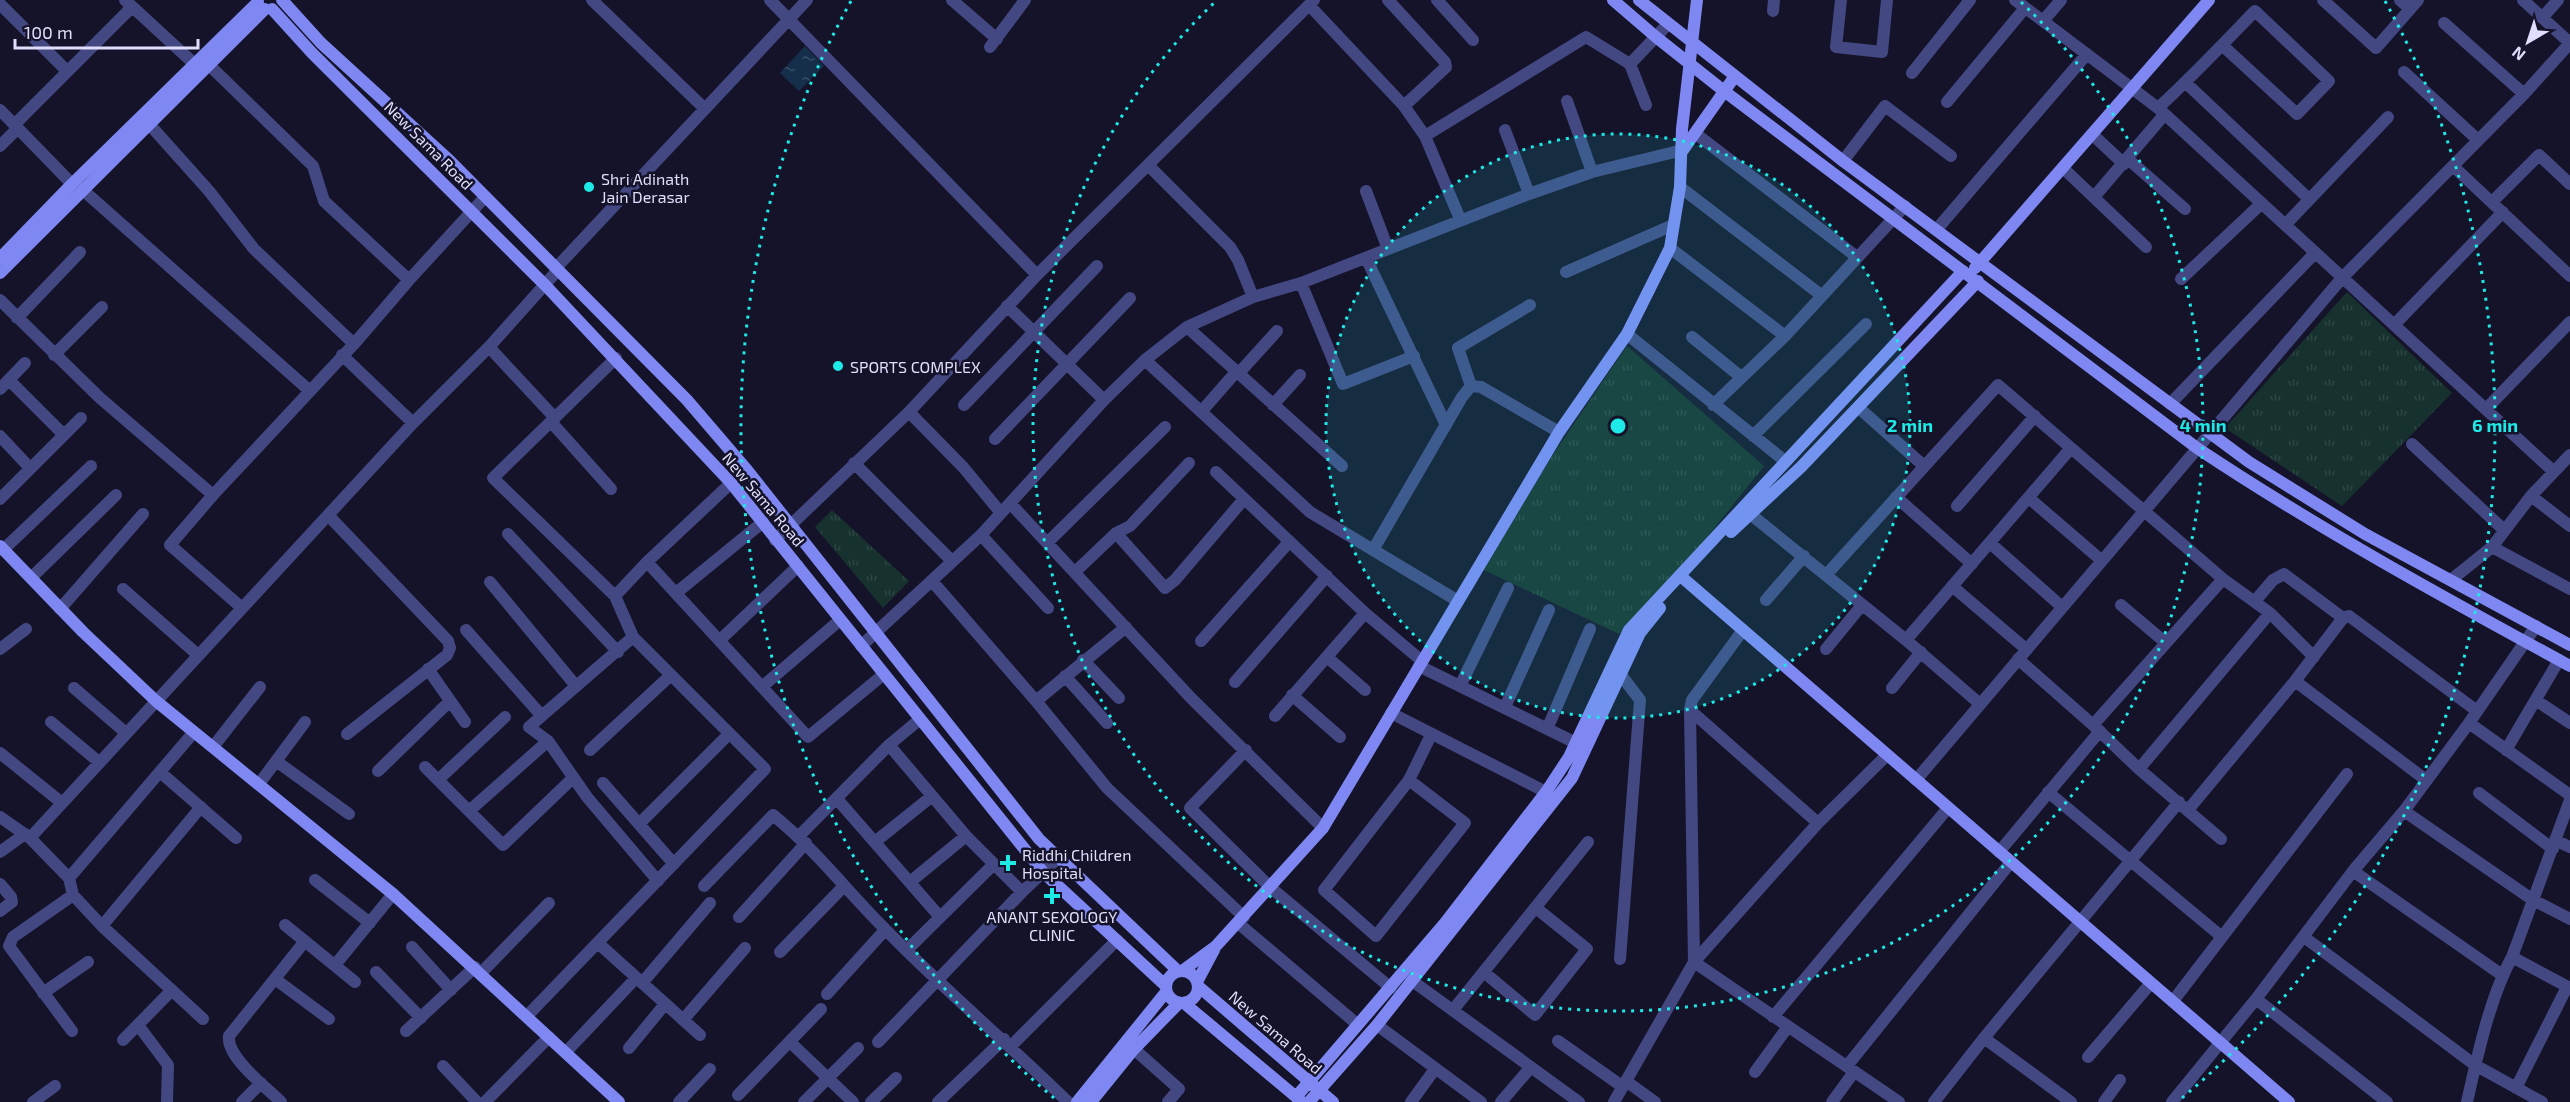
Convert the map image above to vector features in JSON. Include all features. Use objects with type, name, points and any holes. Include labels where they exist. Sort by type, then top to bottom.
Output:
[{"type":"street","points":[[592,0],[704,108]]},
{"type":"street","points":[[770,0],[1037,275]]},
{"type":"street","points":[[0,852],[27,836],[62,803],[413,423],[546,286],[556,270],[704,108],[807,0]]},
{"type":"street","points":[[952,0],[993,43],[1025,0]]},
{"type":"street","points":[[1389,0],[1445,62],[1446,67],[1404,106]]},
{"type":"street","points":[[1437,0],[1473,40]]},
{"type":"street","points":[[1613,0],[1724,91],[2197,448],[2277,501],[2354,546],[2565,663],[2537,700],[2506,750]]},
{"type":"street","points":[[1639,0],[1843,161],[2249,462],[2341,519],[2570,645]]},
{"type":"street","points":[[1077,1102],[1166,989],[1170,976],[1215,946],[1323,828],[1559,432],[1628,334],[1670,248],[1680,187],[1682,129],[1697,0]]},
{"type":"street","points":[[1841,0],[1836,47],[1882,52],[1887,0]]},
{"type":"street","points":[[1912,74],[1970,0]]},
{"type":"street","points":[[2043,21],[2061,0]]},
{"type":"street","points":[[1309,1102],[1377,1025],[1572,778],[1640,633],[1683,579],[1749,513],[1801,467],[1859,408],[1979,263],[2209,0]]},
{"type":"street","points":[[2323,0],[2376,48],[2409,3]]},
{"type":"street","points":[[1916,780],[2342,278],[2524,94],[2570,43],[2523,0]]},
{"type":"street","points":[[2542,18],[2558,0]]},
{"type":"street","points":[[0,146],[128,3],[313,166],[324,201],[409,280]]},
{"type":"street","points":[[0,258],[72,184],[269,3]]},
{"type":"street","name":"New Sama Road","points":[[269,3],[321,43],[450,161],[687,400],[791,525],[1039,839],[1180,971]]},
{"type":"street","name":"New Sama Road","points":[[269,3],[312,53],[616,358],[731,483],[1043,872],[1166,989]]},
{"type":"street","points":[[776,540],[854,462],[909,412],[1037,275],[1311,3],[1404,106],[1425,136],[1460,219]]},
{"type":"street","points":[[1947,102],[2020,4],[2161,111],[2554,472]]},
{"type":"street","points":[[2,10],[67,71]]},
{"type":"street","points":[[2094,197],[2126,161],[2161,111],[2186,83],[2222,45],[2255,11],[2330,81],[2297,114],[2222,45]]},
{"type":"street","points":[[2444,23],[2524,94]]},
{"type":"street","points":[[1630,64],[1668,24]]},
{"type":"street","points":[[1425,136],[1586,37],[1630,64],[1646,105]]},
{"type":"street","points":[[1937,229],[2087,54]]},
{"type":"street","points":[[0,273],[150,125],[201,66]]},
{"type":"street","points":[[2404,72],[2478,140]]},
{"type":"street","points":[[861,646],[981,535],[1104,400],[1145,360],[1187,327],[1253,297],[1301,283],[1460,219],[1529,194],[1592,172],[1683,150],[1735,76]]},
{"type":"street","points":[[2186,83],[2309,199]]},
{"type":"street","points":[[1568,101],[1592,172]]},
{"type":"street","points":[[1843,161],[1885,106],[1951,156]]},
{"type":"street","points":[[0,110],[72,184],[84,191],[310,391]]},
{"type":"street","points":[[2285,225],[2388,117]]},
{"type":"street","points":[[150,125],[208,191],[254,249],[354,344]]},
{"type":"street","points":[[1505,130],[1529,194]]},
{"type":"street","points":[[1696,134],[1857,257]]},
{"type":"street","points":[[2093,135],[2185,209]]},
{"type":"street","points":[[2492,202],[2539,155],[2570,184]]},
{"type":"street","points":[[1149,166],[1230,247],[1238,260],[1253,297]]},
{"type":"street","points":[[2453,166],[2570,276]]},
{"type":"street","points":[[2063,168],[2146,247]]},
{"type":"street","points":[[1680,187],[1821,295]]},
{"type":"street","points":[[1366,191],[1388,249]]},
{"type":"street","points":[[242,608],[170,545],[485,197]]},
{"type":"street","points":[[2181,279],[2262,202]]},
{"type":"street","points":[[1713,405],[1785,336],[1905,206]]},
{"type":"street","points":[[2394,325],[2503,212]]},
{"type":"street","points":[[1566,272],[1673,225]]},
{"type":"street","points":[[1670,248],[1785,336]]},
{"type":"street","points":[[17,318],[80,252]]},
{"type":"street","points":[[2170,404],[2315,253]]},
{"type":"street","points":[[1366,258],[1446,425]]},
{"type":"street","points":[[964,405],[1097,266]]},
{"type":"street","points":[[1166,989],[1169,997],[1182,1003],[1299,1099],[1307,1082],[1391,988],[1546,792],[1576,742],[1629,630],[1785,461],[1970,275]]},
{"type":"street","points":[[1301,283],[1343,384],[1414,356]]},
{"type":"street","points":[[995,439],[1130,298]]},
{"type":"street","points":[[0,300],[100,398],[213,495]]},
{"type":"street","points":[[1471,386],[1458,348],[1530,305]]},
{"type":"street","points":[[1007,306],[1104,400]]},
{"type":"street","points":[[54,354],[102,307]]},
{"type":"street","points":[[2486,408],[2570,322]]},
{"type":"street","points":[[1753,436],[1866,324]]},
{"type":"street","points":[[1187,327],[1342,466]]},
{"type":"street","points":[[1201,412],[1277,331]]},
{"type":"street","points":[[1628,334],[1785,461]]},
{"type":"street","points":[[1692,337],[1741,377]]},
{"type":"street","points":[[489,347],[611,489]]},
{"type":"street","points":[[342,356],[413,423]]},
{"type":"street","points":[[527,1016],[765,769],[633,637],[615,596],[493,478],[616,358]]},
{"type":"street","points":[[1145,360],[1310,512],[1458,601]]},
{"type":"street","points":[[25,363],[4,385],[64,435]]},
{"type":"street","points":[[1273,405],[1300,375]]},
{"type":"street","points":[[1827,574],[1998,385],[2223,579],[2255,601],[2314,657]]},
{"type":"street","points":[[1471,386],[1480,387],[1559,432]]},
{"type":"street","points":[[1373,550],[1471,386]]},
{"type":"street","points":[[1859,408],[1924,466]]},
{"type":"street","points":[[909,412],[963,467],[1001,513]]},
{"type":"street","points":[[1958,506],[2035,416]]},
{"type":"street","points":[[0,498],[81,417]]},
{"type":"street","points":[[1048,542],[1166,427]]},
{"type":"street","points":[[0,436],[30,468]]},
{"type":"street","points":[[2412,444],[2504,531]]},
{"type":"street","points":[[1906,640],[2071,448]]},
{"type":"street","points":[[2451,580],[2492,547],[2531,496],[2570,456]]},
{"type":"street","points":[[854,462],[952,561]]},
{"type":"street","points":[[1075,572],[1116,533],[1130,526],[1189,463]]},
{"type":"street","points":[[91,466],[2,548],[60,609],[156,701],[393,894],[619,1102]]},
{"type":"street","points":[[1216,472],[1420,664],[1576,742]]},
{"type":"street","points":[[615,596],[646,562],[731,483]]},
{"type":"street","points":[[30,578],[116,495]]},
{"type":"street","points":[[2531,496],[2570,526]]},
{"type":"street","points":[[1896,497],[1972,564]]},
{"type":"street","points":[[2028,498],[2102,560]]},
{"type":"street","points":[[1116,533],[1165,588],[1175,580],[1244,499]]},
{"type":"street","points":[[1010,503],[1191,698],[1323,828]]},
{"type":"street","points":[[1749,513],[1827,574],[1980,704]]},
{"type":"street","points":[[60,609],[143,514]]},
{"type":"street","points":[[328,514],[448,640],[450,648],[447,654],[347,734]]},
{"type":"street","points":[[676,593],[763,522]]},
{"type":"street","points":[[508,534],[618,652]]},
{"type":"street","points":[[981,535],[1048,608]]},
{"type":"street","points":[[1201,641],[1289,542]]},
{"type":"street","points":[[1990,543],[2062,607]]},
{"type":"street","points":[[2492,547],[2570,589]]},
{"type":"street","points":[[1766,600],[1804,556]]},
{"type":"street","points":[[646,562],[808,737],[884,674]]},
{"type":"street","points":[[720,640],[798,566]]},
{"type":"street","points":[[2255,601],[2273,580],[2284,574],[2343,618]]},
{"type":"street","points":[[1235,682],[1327,576]]},
{"type":"street","points":[[1683,579],[2289,1102]]},
{"type":"street","points":[[1999,852],[2096,728],[2166,643],[2223,579]]},
{"type":"street","points":[[932,581],[1036,701],[1107,788],[1241,920],[1357,1024]]},
{"type":"street","points":[[490,582],[576,686]]},
{"type":"street","points":[[1952,586],[2026,649]]},
{"type":"street","points":[[1460,686],[1508,588]]},
{"type":"street","points":[[123,589],[198,655]]},
{"type":"street","points":[[1826,648],[1862,605]]},
{"type":"street","points":[[2121,605],[2166,643]]},
{"type":"street","points":[[1505,707],[1550,610]]},
{"type":"street","points":[[1275,716],[1365,613]]},
{"type":"street","points":[[2139,769],[2270,614]]},
{"type":"street","points":[[1934,1102],[2080,921],[2130,862],[2295,681],[2343,618],[2349,616],[2477,711]]},
{"type":"street","points":[[762,686],[840,620]]},
{"type":"street","points":[[2172,1102],[2256,999],[2353,871],[2403,811],[2469,723],[2536,626]]},
{"type":"street","points":[[1036,701],[1083,660],[1126,627]]},
{"type":"street","points":[[0,649],[26,629]]},
{"type":"street","points":[[1548,727],[1590,629]]},
{"type":"street","points":[[466,630],[541,715]]},
{"type":"street","points":[[1694,962],[1690,710],[1692,700],[1743,630]]},
{"type":"street","points":[[633,637],[529,727],[548,741],[573,778],[658,881]]},
{"type":"street","points":[[1892,688],[1921,652]]},
{"type":"street","points":[[1327,657],[1365,690]]},
{"type":"street","points":[[2018,659],[2139,769],[2221,839]]},
{"type":"street","points":[[1083,660],[1119,698]]},
{"type":"street","points":[[428,669],[465,722]]},
{"type":"street","points":[[590,750],[671,675]]},
{"type":"street","points":[[1620,959],[1640,700],[1621,675]]},
{"type":"street","points":[[1065,676],[1107,723]]},
{"type":"street","points":[[2295,681],[2426,780]]},
{"type":"street","points":[[213,747],[260,687]]},
{"type":"street","points":[[74,688],[126,733]]},
{"type":"street","points":[[1292,696],[1340,737]]},
{"type":"street","points":[[2537,700],[2570,723]]},
{"type":"street","points":[[378,771],[450,701]]},
{"type":"street","points":[[1690,710],[1818,823]]},
{"type":"street","points":[[1391,713],[1546,792]]},
{"type":"street","points":[[438,780],[505,717]]},
{"type":"street","points":[[739,917],[837,799],[889,745],[919,720]]},
{"type":"street","points":[[51,722],[99,762]]},
{"type":"street","points":[[259,784],[305,722]]},
{"type":"street","points":[[2469,723],[2570,795]]},
{"type":"street","points":[[69,878],[194,732]]},
{"type":"street","points":[[640,822],[729,734]]},
{"type":"street","points":[[1409,780],[1465,823],[1376,936],[1324,891],[1409,780],[1431,735]]},
{"type":"street","points":[[469,811],[548,741]]},
{"type":"street","points":[[889,745],[966,836],[1022,892]]},
{"type":"street","points":[[1246,750],[1190,808],[1270,887],[1391,988]]},
{"type":"street","points":[[0,753],[62,803]]},
{"type":"street","points":[[1614,1102],[1694,962],[1818,823],[1887,755]]},
{"type":"street","points":[[276,760],[349,814]]},
{"type":"street","points":[[425,767],[503,845],[573,778]]},
{"type":"street","points":[[160,772],[236,838]]},
{"type":"street","points":[[2173,1002],[2346,774]]},
{"type":"street","points":[[603,783],[640,822],[674,864]]},
{"type":"street","points":[[2048,792],[2222,937]]},
{"type":"street","points":[[2479,793],[2555,845],[2570,847]]},
{"type":"street","points":[[876,841],[931,796]]},
{"type":"street","points":[[837,799],[940,917]]},
{"type":"street","points":[[2467,1102],[2475,1065],[2502,975],[2512,957],[2570,800]]},
{"type":"street","points":[[102,926],[201,807]]},
{"type":"street","points":[[1773,1017],[1948,808]]},
{"type":"street","points":[[2403,811],[2532,900],[2570,919]]},
{"type":"street","points":[[704,886],[773,815],[803,840],[885,930],[1008,1043],[1068,1102]]},
{"type":"street","points":[[0,818],[27,836],[69,878],[72,895],[102,926],[203,1019]]},
{"type":"street","points":[[910,882],[966,836]]},
{"type":"street","points":[[1453,1010],[1588,842]]},
{"type":"street","points":[[878,1042],[1022,892],[1058,858]]},
{"type":"street","points":[[1832,1102],[1851,1069],[2011,862]]},
{"type":"street","points":[[907,950],[994,864]]},
{"type":"street","points":[[2353,871],[2502,975]]},
{"type":"street","points":[[315,880],[370,923]]},
{"type":"street","points":[[0,884],[11,897],[12,902],[0,911]]},
{"type":"street","points":[[780,952],[844,885]]},
{"type":"street","points":[[335,965],[393,894]]},
{"type":"street","points":[[72,895],[9,942],[11,952],[72,1031]]},
{"type":"street","points":[[406,1031],[451,990],[478,970],[549,903]]},
{"type":"street","points":[[566,1052],[639,980],[710,903]]},
{"type":"street","points":[[1485,973],[1535,1015],[1587,949],[1536,908]]},
{"type":"street","points":[[285,925],[355,982]]},
{"type":"street","points":[[827,994],[885,930]]},
{"type":"street","points":[[2304,937],[2475,1065],[2542,1102]]},
{"type":"street","points":[[938,1102],[1008,1043],[1117,940]]},
{"type":"street","points":[[281,1102],[232,1054],[228,1043],[229,1036],[305,941]]},
{"type":"street","points":[[598,943],[700,1035]]},
{"type":"street","points":[[1091,1102],[1134,1049],[1182,1003],[1194,998],[1215,946]]},
{"type":"street","points":[[412,947],[451,990]]},
{"type":"street","points":[[683,1020],[745,948]]},
{"type":"street","points":[[2512,957],[2568,987],[2516,1088]]},
{"type":"street","points":[[43,993],[88,962]]},
{"type":"street","points":[[1694,962],[1787,1028],[1899,1102]]},
{"type":"street","points":[[1180,971],[1191,973],[1198,984]]},
{"type":"street","points":[[376,972],[421,1018]]},
{"type":"street","points":[[275,979],[329,1019]]},
{"type":"street","points":[[1411,980],[1579,1102]]},
{"type":"street","points":[[2088,1057],[2151,983]]},
{"type":"street","name":"New Sama Road","points":[[1198,984],[1307,1082],[1333,1102]]},
{"type":"street","points":[[123,1040],[172,990]]},
{"type":"street","points":[[2256,999],[2387,1102]]},
{"type":"street","points":[[629,1048],[665,1004]]},
{"type":"street","points":[[738,1095],[821,1009]]},
{"type":"street","points":[[138,1025],[168,1065],[170,1078],[168,1101]]},
{"type":"street","points":[[1377,1025],[1477,1101]]},
{"type":"street","points":[[1755,1072],[1787,1028]]},
{"type":"street","points":[[485,1102],[549,1037]]},
{"type":"street","points":[[1984,1038],[2071,1102]]},
{"type":"street","points":[[1558,1041],[1655,1102]]},
{"type":"street","points":[[790,1042],[853,1102]]},
{"type":"street","points":[[804,1102],[858,1048]]},
{"type":"street","points":[[1134,1049],[1179,1089],[1168,1102]]},
{"type":"street","points":[[443,1066],[477,1102]]},
{"type":"street","points":[[1501,1102],[1531,1067]]},
{"type":"street","points":[[679,1102],[710,1069]]},
{"type":"street","points":[[1412,1102],[1435,1069]]},
{"type":"street","points":[[871,1102],[896,1078]]},
{"type":"street","points":[[2104,1102],[2120,1080]]},
{"type":"street","points":[[242,1102],[261,1083]]},
{"type":"street","points":[[33,1102],[55,1086]]},
{"type":"green space","points":[[2347,292],[2452,393],[2342,506],[2225,428]]},
{"type":"green space","points":[[1627,346],[1764,466],[1692,556],[1619,634],[1484,570],[1552,456]]},
{"type":"green space","points":[[832,510],[909,581],[883,608],[815,527]]},
{"type":"water","points":[[805,46],[824,66],[799,91],[780,73]]},
{"type":"place","name":"Shri Adinath Jain Derasar","points":[[589,187]]},
{"type":"place","name":"SPORTS COMPLEX","points":[[838,366]]},
{"type":"place","name":"Riddhi Children Hospital","points":[[1008,863]]},
{"type":"place","name":"ANANT SEXOLOGY CLINIC","points":[[1052,896]]}]
